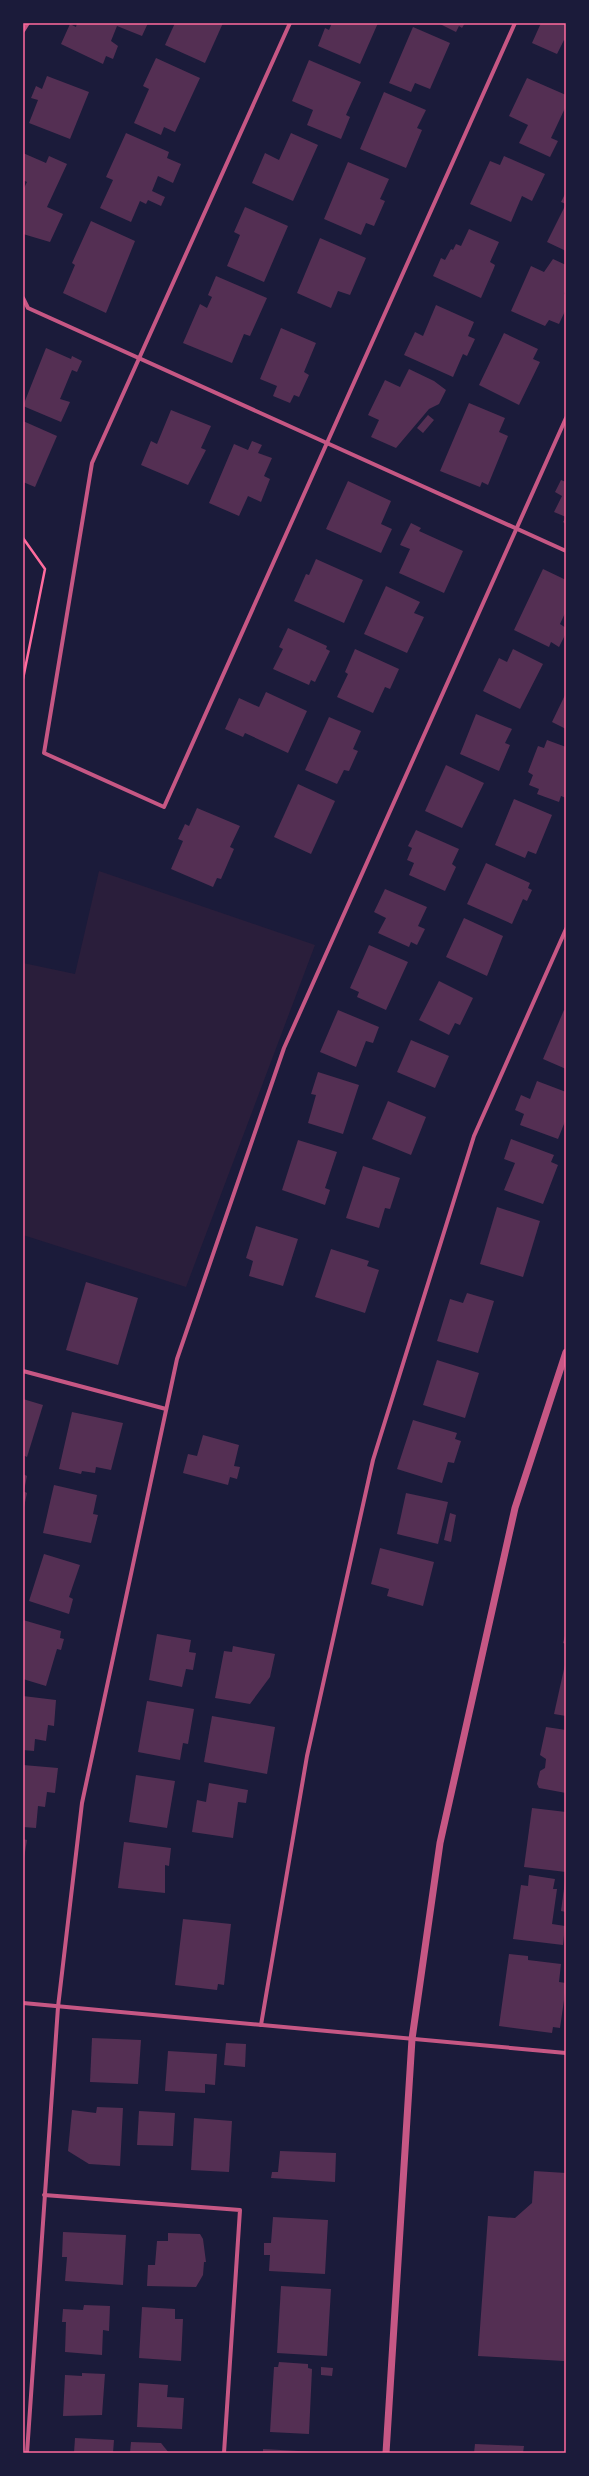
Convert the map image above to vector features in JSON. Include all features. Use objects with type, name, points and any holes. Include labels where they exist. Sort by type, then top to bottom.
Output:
[{"type":"street","points":[[23,31],[28,23]]},
{"type":"street","points":[[290,23],[92,463],[44,753],[164,807],[515,23]]},
{"type":"street","points":[[23,298],[28,308],[566,551]]},
{"type":"street","points":[[27,2453],[58,2007],[82,1803],[177,1358],[284,1048],[566,418]]},
{"type":"street","points":[[261,2025],[307,1756],[373,1460],[474,1136],[566,929]]},
{"type":"street","points":[[386,2453],[412,2040],[440,1843],[515,1508],[566,1352]]},
{"type":"street","points":[[23,1371],[166,1409]]},
{"type":"street","points":[[23,2004],[566,2053]]},
{"type":"street","points":[[44,2195],[240,2210],[224,2453]]},
{"type":"path","points":[[23,538],[46,569],[23,679]]},
{"type":"shaded area","points":[[99,871],[315,945],[186,1287],[23,1235],[23,963],[75,974]]},
{"type":"building","points":[[77,23],[148,23],[142,36],[117,26],[111,41],[118,46],[113,59],[106,56],[103,64],[61,44],[70,24],[76,27]]},
{"type":"building","points":[[175,23],[223,23],[205,63],[165,45]]},
{"type":"building","points":[[332,23],[378,23],[360,64],[318,46],[325,28],[329,30]]},
{"type":"building","points":[[438,23],[465,23],[462,28],[459,26],[456,32]]},
{"type":"building","points":[[541,23],[566,23],[566,41],[564,40],[557,54],[532,43]]},
{"type":"building","points":[[413,27],[450,43],[430,89],[415,83],[411,92],[389,83]]},
{"type":"building","points":[[156,58],[200,78],[175,132],[164,127],[161,135],[134,123],[149,89],[143,86]]},
{"type":"building","points":[[309,60],[361,82],[346,115],[350,117],[341,139],[307,125],[313,110],[292,101]]},
{"type":"building","points":[[47,76],[89,92],[70,139],[29,123],[38,100],[31,98],[36,86],[42,89]]},
{"type":"building","points":[[527,78],[566,95],[566,106],[551,138],[558,141],[550,157],[519,143],[528,125],[509,116]]},
{"type":"building","points":[[384,92],[426,110],[417,128],[422,130],[406,168],[360,149]]},
{"type":"building","points":[[126,133],[169,152],[167,158],[181,164],[173,183],[158,176],[152,191],[165,197],[161,206],[148,200],[146,204],[140,201],[131,222],[100,208],[113,180],[106,177]]},
{"type":"building","points":[[291,133],[318,145],[293,201],[252,183],[265,153],[279,160]]},
{"type":"building","points":[[23,153],[46,163],[49,156],[67,164],[47,207],[63,214],[50,242],[23,234],[23,190],[27,182],[23,180]]},
{"type":"building","points":[[504,156],[545,174],[532,201],[522,196],[511,222],[470,204],[490,161],[500,165]]},
{"type":"building","points":[[348,162],[389,179],[380,199],[385,201],[374,226],[366,223],[361,235],[324,219]]},
{"type":"building","points":[[566,192],[566,204],[561,202]]},
{"type":"building","points":[[566,204],[566,251],[547,242]]},
{"type":"building","points":[[245,207],[288,226],[264,282],[227,266],[240,235],[234,232]]},
{"type":"building","points":[[91,221],[135,241],[106,313],[63,293],[75,265],[72,263]]},
{"type":"building","points":[[469,229],[499,242],[490,262],[495,265],[481,298],[433,276],[441,258],[445,260],[451,249],[453,250],[456,244],[461,246]]},
{"type":"building","points":[[320,238],[366,258],[350,295],[338,291],[331,308],[297,293]]},
{"type":"building","points":[[553,259],[566,265],[566,289],[564,294],[566,295],[566,309],[559,324],[549,320],[545,326],[511,311],[531,266],[544,272]]},
{"type":"building","points":[[216,276],[267,298],[250,336],[244,334],[232,363],[183,343],[200,304],[207,308],[212,297],[208,295]]},
{"type":"building","points":[[436,305],[474,322],[468,336],[475,339],[467,356],[463,354],[453,377],[404,355],[415,332],[423,336]]},
{"type":"building","points":[[281,328],[316,343],[304,372],[309,375],[299,397],[294,395],[290,403],[273,396],[277,386],[260,379]]},
{"type":"building","points":[[504,333],[538,349],[533,359],[540,362],[519,405],[479,385]]},
{"type":"building","points":[[46,348],[71,359],[72,356],[82,361],[77,372],[72,370],[60,399],[70,402],[61,422],[23,406]]},
{"type":"building","points":[[409,369],[434,381],[446,390],[439,404],[429,409],[396,448],[371,437],[379,420],[368,415],[385,380],[400,387]]},
{"type":"building","points":[[469,403],[505,418],[499,432],[508,436],[488,485],[482,482],[480,487],[440,471]]},
{"type":"building","points":[[171,410],[211,426],[201,448],[206,450],[188,485],[141,465],[151,441],[157,444]]},
{"type":"building","points":[[428,415],[434,420],[423,433],[417,428]]},
{"type":"building","points":[[23,421],[57,436],[35,487],[23,482]]},
{"type":"building","points":[[252,441],[262,445],[258,453],[272,458],[264,476],[270,479],[261,502],[248,496],[239,516],[209,503],[234,444],[248,450]]},
{"type":"building","points":[[561,480],[566,482],[566,517],[554,512],[562,496],[555,492]]},
{"type":"building","points":[[348,481],[391,501],[381,524],[392,529],[381,553],[326,529]]},
{"type":"building","points":[[566,517],[566,524],[563,522]]},
{"type":"building","points":[[411,523],[421,528],[419,531],[463,551],[444,593],[399,573],[410,549],[400,545]]},
{"type":"building","points":[[316,559],[363,580],[344,623],[294,601],[306,574],[309,575]]},
{"type":"building","points":[[543,569],[566,580],[566,611],[560,624],[566,628],[566,633],[559,647],[551,642],[549,647],[514,630]]},
{"type":"building","points":[[386,586],[420,602],[414,613],[424,617],[407,653],[364,634]]},
{"type":"building","points":[[288,628],[327,646],[326,649],[330,651],[315,682],[311,680],[309,685],[273,669],[283,649],[279,647]]},
{"type":"building","points":[[355,649],[399,669],[390,689],[385,687],[373,713],[337,697],[348,674],[345,672]]},
{"type":"building","points":[[513,649],[543,664],[520,709],[483,691],[499,658],[507,662]]},
{"type":"building","points":[[266,692],[307,711],[288,753],[245,733],[243,737],[225,729],[239,698],[259,707]]},
{"type":"building","points":[[566,693],[566,729],[552,722]]},
{"type":"building","points":[[476,714],[512,729],[505,743],[510,745],[499,771],[460,754]]},
{"type":"building","points":[[329,717],[361,731],[353,749],[358,751],[349,771],[344,770],[337,784],[305,770]]},
{"type":"building","points":[[547,740],[566,747],[566,798],[561,796],[559,802],[537,794],[539,789],[529,785],[533,775],[528,772],[538,746],[544,748]]},
{"type":"building","points":[[446,765],[484,783],[462,828],[425,811]]},
{"type":"building","points":[[298,784],[335,801],[311,854],[274,837]]},
{"type":"building","points":[[514,799],[552,815],[536,854],[528,851],[525,858],[495,845]]},
{"type":"building","points":[[197,808],[240,826],[230,847],[234,849],[221,879],[217,878],[213,887],[171,869],[183,841],[178,839],[185,824],[189,826]]},
{"type":"building","points":[[416,830],[459,849],[452,864],[456,867],[445,891],[409,875],[414,863],[407,860],[412,848],[408,846]]},
{"type":"building","points":[[486,863],[530,883],[528,888],[532,890],[527,901],[523,899],[512,924],[467,904]]},
{"type":"building","points":[[385,889],[427,907],[418,926],[425,929],[417,945],[411,942],[409,947],[378,933],[386,918],[374,912]]},
{"type":"building","points":[[464,918],[503,936],[487,976],[446,957]]},
{"type":"building","points":[[369,945],[408,962],[386,1010],[357,997],[359,992],[350,988]]},
{"type":"building","points":[[439,981],[473,998],[460,1025],[455,1023],[449,1035],[419,1020]]},
{"type":"building","points":[[338,1010],[379,1027],[373,1043],[366,1041],[356,1067],[320,1052]]},
{"type":"building","points":[[564,1010],[566,1011],[566,1069],[543,1059]]},
{"type":"building","points":[[411,1040],[449,1056],[435,1088],[397,1072]]},
{"type":"building","points":[[318,1072],[359,1085],[343,1134],[308,1123],[316,1095],[311,1094]]},
{"type":"building","points":[[537,1081],[566,1092],[566,1119],[558,1139],[520,1125],[524,1114],[515,1110],[521,1095],[530,1099]]},
{"type":"building","points":[[388,1101],[426,1117],[411,1155],[372,1139]]},
{"type":"building","points":[[511,1139],[554,1155],[551,1162],[558,1165],[543,1204],[504,1190],[515,1163],[504,1159]]},
{"type":"building","points":[[298,1140],[337,1152],[325,1188],[330,1190],[325,1205],[282,1190]]},
{"type":"building","points":[[363,1166],[400,1178],[390,1209],[385,1208],[379,1228],[346,1218]]},
{"type":"building","points":[[497,1207],[540,1221],[523,1277],[480,1264]]},
{"type":"building","points":[[256,1226],[298,1239],[283,1286],[249,1276],[253,1261],[246,1258]]},
{"type":"building","points":[[331,1249],[369,1261],[367,1266],[379,1270],[365,1313],[315,1297]]},
{"type":"building","points":[[86,1282],[138,1298],[118,1365],[66,1350]]},
{"type":"building","points":[[467,1293],[494,1301],[478,1353],[437,1341],[450,1299],[463,1303]]},
{"type":"building","points":[[437,1360],[479,1373],[465,1418],[423,1405]]},
{"type":"building","points":[[23,1399],[43,1405],[27,1457],[23,1455]]},
{"type":"building","points":[[72,1412],[123,1423],[111,1470],[96,1467],[95,1473],[82,1471],[81,1474],[59,1469]]},
{"type":"building","points":[[413,1420],[457,1433],[455,1439],[461,1441],[454,1463],[448,1462],[442,1483],[397,1469]]},
{"type":"building","points":[[203,1435],[239,1445],[234,1466],[240,1467],[237,1479],[230,1477],[228,1485],[183,1473],[188,1454],[197,1456]]},
{"type":"building","points":[[23,1474],[27,1476],[24,1491],[23,1491]]},
{"type":"building","points":[[54,1485],[97,1495],[93,1514],[98,1515],[91,1543],[43,1533]]},
{"type":"building","points":[[23,1491],[27,1493],[24,1507],[23,1507]]},
{"type":"building","points":[[406,1493],[448,1502],[438,1544],[397,1534]]},
{"type":"building","points":[[450,1513],[456,1515],[451,1542],[444,1540]]},
{"type":"building","points":[[380,1548],[434,1562],[423,1606],[387,1596],[389,1589],[371,1584]]},
{"type":"building","points":[[44,1554],[80,1565],[69,1597],[73,1599],[69,1614],[29,1601]]},
{"type":"building","points":[[23,1620],[61,1631],[60,1638],[64,1639],[61,1650],[57,1649],[46,1686],[23,1679]]},
{"type":"building","points":[[566,1632],[566,1644],[563,1643]]},
{"type":"building","points":[[157,1634],[191,1640],[189,1652],[196,1653],[193,1670],[186,1669],[182,1687],[149,1680]]},
{"type":"building","points":[[233,1646],[275,1654],[270,1677],[250,1704],[215,1698],[224,1651],[232,1652]]},
{"type":"building","points":[[566,1660],[566,1716],[554,1714]]},
{"type":"building","points":[[23,1696],[56,1700],[54,1726],[48,1725],[46,1741],[35,1739],[34,1751],[23,1750]]},
{"type":"building","points":[[147,1701],[194,1709],[188,1744],[183,1743],[180,1760],[138,1752]]},
{"type":"building","points":[[212,1716],[275,1727],[267,1774],[204,1762]]},
{"type":"building","points":[[546,1727],[566,1730],[566,1793],[539,1788],[537,1784],[540,1771],[545,1768],[546,1759],[540,1755]]},
{"type":"building","points":[[23,1765],[58,1768],[55,1793],[47,1792],[45,1807],[38,1806],[36,1828],[23,1827]]},
{"type":"building","points":[[136,1775],[175,1781],[167,1828],[129,1822]]},
{"type":"building","points":[[209,1783],[248,1790],[246,1803],[238,1802],[233,1838],[192,1832],[197,1800],[206,1802]]},
{"type":"building","points":[[532,1808],[566,1812],[566,1872],[524,1867]]},
{"type":"building","points":[[23,1839],[27,1840],[24,1858],[23,1858]]},
{"type":"building","points":[[124,1842],[171,1848],[169,1866],[165,1865],[165,1893],[118,1888]]},
{"type":"building","points":[[529,1875],[555,1879],[553,1889],[557,1889],[552,1924],[565,1926],[563,1945],[513,1939],[521,1885],[528,1886]]},
{"type":"building","points":[[566,1881],[566,1912],[561,1911]]},
{"type":"building","points":[[183,1919],[231,1924],[224,1985],[218,1984],[217,1990],[175,1985]]},
{"type":"building","points":[[509,1954],[528,1956],[528,1960],[561,1964],[559,1982],[566,1983],[566,1986],[560,2028],[553,2027],[552,2033],[499,2026]]},
{"type":"building","points":[[92,2038],[141,2040],[138,2084],[90,2082]]},
{"type":"building","points":[[226,2043],[246,2044],[245,2067],[224,2065]]},
{"type":"building","points":[[168,2051],[217,2054],[215,2085],[205,2084],[205,2093],[165,2091]]},
{"type":"building","points":[[97,2107],[123,2108],[120,2166],[89,2164],[68,2151],[72,2110],[96,2113]]},
{"type":"building","points":[[139,2111],[175,2113],[173,2146],[137,2145]]},
{"type":"building","points":[[194,2118],[232,2121],[229,2172],[191,2170]]},
{"type":"building","points":[[280,2151],[336,2153],[335,2182],[271,2178],[272,2172],[278,2172]]},
{"type":"building","points":[[534,2171],[566,2173],[566,2326],[564,2361],[478,2356],[488,2216],[515,2218],[532,2203]]},
{"type":"building","points":[[273,2217],[328,2220],[325,2274],[269,2271],[270,2255],[264,2255],[264,2243],[271,2243]]},
{"type":"building","points":[[63,2232],[126,2235],[123,2285],[65,2281],[67,2257],[62,2257]]},
{"type":"building","points":[[168,2233],[200,2234],[203,2239],[206,2262],[204,2262],[203,2275],[196,2287],[147,2286],[148,2265],[155,2265],[157,2241],[168,2241]]},
{"type":"building","points":[[281,2286],[331,2289],[327,2356],[277,2353]]},
{"type":"building","points":[[84,2305],[110,2306],[109,2331],[103,2330],[102,2355],[65,2352],[66,2322],[62,2322],[63,2309],[83,2310]]},
{"type":"building","points":[[142,2307],[175,2309],[175,2319],[183,2319],[181,2361],[139,2358]]},
{"type":"building","points":[[279,2362],[308,2364],[308,2368],[312,2369],[309,2434],[270,2432],[274,2367],[278,2367]]},
{"type":"building","points":[[321,2367],[333,2368],[332,2376],[321,2375]]},
{"type":"building","points":[[82,2373],[105,2374],[102,2415],[63,2416],[65,2375],[82,2376]]},
{"type":"building","points":[[139,2383],[168,2385],[167,2397],[184,2398],[182,2429],[137,2427]]},
{"type":"building","points":[[75,2438],[114,2440],[113,2453],[74,2453]]},
{"type":"building","points":[[131,2442],[161,2443],[169,2453],[130,2453]]},
{"type":"building","points":[[475,2444],[524,2446],[523,2453],[474,2453]]},
{"type":"building","points":[[263,2449],[316,2452],[316,2453],[263,2453]]}]
